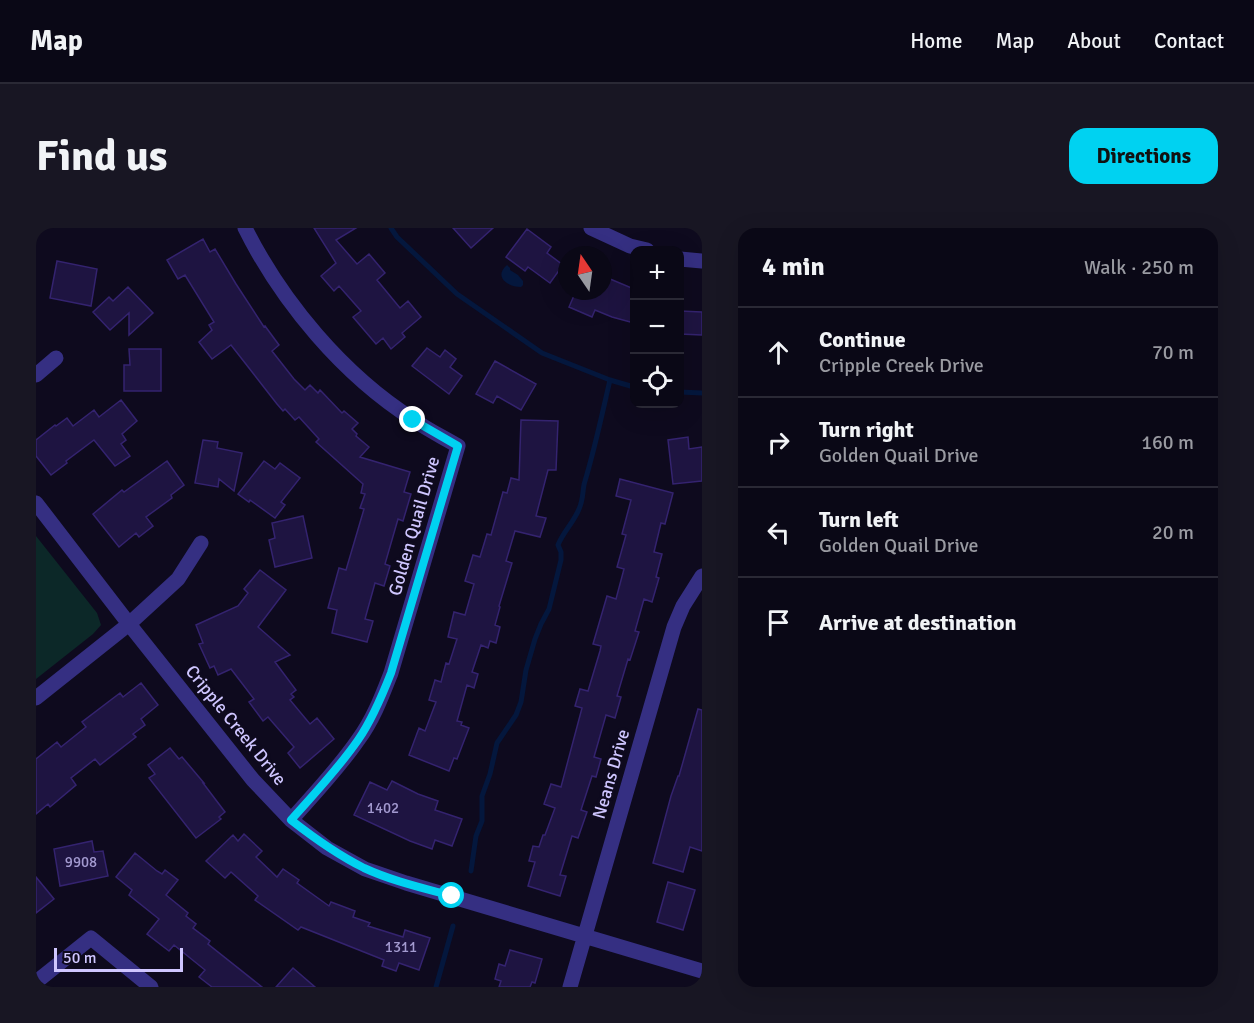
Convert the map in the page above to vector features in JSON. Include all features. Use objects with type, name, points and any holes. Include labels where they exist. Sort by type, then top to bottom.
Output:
[{"type":"street","name":"Golden Quail Drive","points":[[245,228],[289,300],[318,337],[380,396],[413,420],[458,446],[391,673],[376,708],[359,739],[291,820]]},
{"type":"street","points":[[591,228],[630,246]]},
{"type":"street","points":[[684,259],[702,261]]},
{"type":"street","points":[[36,375],[56,358]]},
{"type":"street","name":"Cripple Creek Drive","points":[[36,503],[253,780],[291,820],[327,848],[365,868],[406,884],[702,971]]},
{"type":"street","points":[[36,698],[129,624],[178,579],[201,543]]},
{"type":"street","name":"Neans Drive","points":[[570,987],[674,627],[683,606],[702,576]]},
{"type":"street","points":[[36,982],[91,938],[151,987]]},
{"type":"green space","points":[[36,536],[97,613],[101,625],[93,634],[36,679]]},
{"type":"water","points":[[507,265],[523,281],[521,287],[507,283],[502,277],[503,269]]},
{"type":"building","points":[[314,228],[356,228],[336,240],[357,264],[369,254],[385,273],[377,280],[400,308],[408,301],[421,317],[402,333],[405,337],[391,349],[383,338],[376,344],[353,317],[361,311],[339,286],[334,291],[321,276],[336,263]]},
{"type":"building","points":[[453,228],[493,228],[471,248]]},
{"type":"building","points":[[527,229],[551,247],[547,253],[558,261],[558,272],[550,283],[528,267],[525,271],[506,257]]},
{"type":"building","points":[[203,239],[210,252],[215,249],[264,327],[279,345],[272,351],[294,379],[305,390],[310,385],[318,393],[320,390],[342,413],[344,411],[358,423],[352,429],[357,434],[356,436],[369,447],[360,457],[410,472],[404,492],[411,494],[403,521],[398,519],[385,564],[390,566],[384,586],[375,583],[365,619],[373,621],[367,642],[332,633],[337,610],[328,608],[339,568],[346,570],[364,509],[360,508],[365,494],[361,493],[363,484],[316,442],[319,439],[299,417],[295,420],[285,409],[283,411],[231,345],[212,359],[199,342],[212,330],[209,325],[214,322],[185,275],[178,279],[167,260]]},
{"type":"building","points":[[57,261],[97,269],[91,306],[50,298]]},
{"type":"building","points":[[612,280],[630,287],[630,322],[595,310],[592,317],[569,307],[572,300],[612,300]]},
{"type":"building","points":[[128,287],[153,313],[129,335],[129,313],[110,330],[93,312],[109,297],[113,301]]},
{"type":"building","points":[[684,311],[702,312],[702,335],[684,334]]},
{"type":"building","points":[[427,348],[440,357],[445,350],[456,359],[450,367],[462,376],[449,394],[412,366]]},
{"type":"building","points":[[129,349],[161,349],[161,391],[124,391],[124,365],[130,365]]},
{"type":"building","points":[[495,361],[536,384],[521,410],[497,396],[493,403],[476,394]]},
{"type":"building","points":[[121,400],[137,421],[122,434],[126,440],[121,444],[130,456],[115,466],[94,440],[51,475],[36,456],[36,440],[67,418],[73,426],[94,410],[99,417]]},
{"type":"building","points":[[521,420],[558,421],[556,470],[548,470],[536,516],[546,518],[540,537],[515,531],[506,561],[512,563],[495,625],[500,627],[496,643],[490,641],[488,648],[481,645],[472,672],[478,674],[474,688],[467,685],[457,721],[469,728],[457,759],[454,758],[449,771],[409,755],[419,728],[425,731],[436,702],[429,700],[435,680],[441,682],[446,663],[449,664],[457,639],[448,637],[454,612],[465,615],[474,584],[465,581],[473,555],[480,557],[487,534],[491,535],[503,492],[507,493],[511,478],[519,480]]},
{"type":"building","points":[[688,437],[689,449],[702,447],[702,481],[673,484],[668,440]]},
{"type":"building","points":[[203,440],[218,442],[217,448],[242,453],[234,491],[219,479],[218,487],[195,483]]},
{"type":"building","points":[[167,461],[184,485],[171,495],[172,498],[146,517],[153,526],[139,537],[136,533],[119,547],[93,514],[122,490],[124,492]]},
{"type":"building","points":[[264,461],[275,469],[280,463],[300,478],[281,502],[285,505],[275,518],[238,494]]},
{"type":"building","points":[[620,479],[673,493],[665,524],[661,523],[654,552],[662,554],[656,577],[659,578],[652,602],[644,599],[635,631],[639,632],[617,696],[621,697],[615,718],[606,715],[594,757],[601,759],[596,777],[592,776],[581,810],[587,812],[578,838],[572,836],[560,875],[566,876],[560,896],[528,886],[535,862],[529,861],[533,846],[539,847],[555,808],[544,804],[551,784],[561,787],[582,708],[575,706],[580,689],[588,691],[601,646],[593,644],[607,596],[616,599],[624,569],[617,567],[626,535],[622,534],[631,500],[616,496]]},
{"type":"building","points":[[303,516],[312,558],[275,567],[269,540],[275,538],[272,523]]},
{"type":"building","points":[[260,570],[286,590],[258,627],[290,655],[275,662],[296,690],[291,694],[294,697],[290,700],[310,724],[317,718],[334,739],[300,768],[288,753],[294,747],[268,717],[263,721],[249,702],[254,699],[231,669],[218,675],[214,666],[210,668],[199,644],[203,643],[196,625],[238,606],[248,593],[244,589]]},
{"type":"building","points":[[141,683],[158,705],[141,719],[145,725],[133,734],[136,737],[100,765],[95,759],[71,778],[76,785],[50,807],[48,804],[36,814],[36,759],[57,742],[61,747],[86,727],[82,722],[120,693],[123,697]]},
{"type":"building","points":[[698,709],[702,710],[702,851],[690,847],[683,872],[653,863]]},
{"type":"building","points":[[170,748],[179,759],[182,757],[225,812],[219,817],[221,819],[196,838],[149,778],[155,774],[148,765]]},
{"type":"building","points":[[392,781],[438,801],[435,810],[462,819],[452,846],[435,840],[432,849],[354,815],[370,782],[387,790]]},
{"type":"building","points":[[244,834],[262,851],[256,857],[277,877],[283,869],[299,880],[297,883],[329,906],[331,902],[355,911],[353,917],[370,923],[368,926],[403,937],[405,930],[430,938],[419,970],[399,963],[396,971],[382,966],[384,960],[301,927],[298,930],[255,900],[258,896],[231,872],[225,878],[206,861],[233,835],[238,841]]},
{"type":"building","points":[[92,841],[94,852],[103,851],[108,876],[60,886],[54,849]]},
{"type":"building","points":[[135,853],[157,871],[162,874],[165,870],[178,880],[166,895],[188,913],[186,916],[196,924],[193,928],[210,941],[208,944],[262,987],[212,987],[199,977],[205,970],[174,945],[169,951],[147,934],[159,919],[129,895],[132,890],[116,877]]},
{"type":"building","points":[[36,877],[54,899],[36,913]]},
{"type":"building","points":[[668,882],[695,890],[683,930],[657,922]]},
{"type":"building","points":[[510,950],[542,959],[535,983],[532,982],[530,987],[499,987],[501,981],[495,979],[499,964],[505,966]]},
{"type":"building","points":[[293,968],[315,987],[276,987]]},
{"type":"waterway","points":[[391,228],[397,237],[457,294],[542,353],[630,386]]},
{"type":"waterway","points":[[471,871],[476,836],[482,821],[482,796],[497,743],[516,715],[521,702],[526,670],[535,639],[549,609],[561,560],[558,545],[581,505],[584,484],[610,380]]},
{"type":"waterway","points":[[684,392],[702,393]]},
{"type":"waterway","points":[[436,987],[453,926]]},
{"type":"route","points":[[413,420],[458,446],[391,673],[359,739],[291,820],[327,848],[365,868],[406,884],[452,896]]}]
